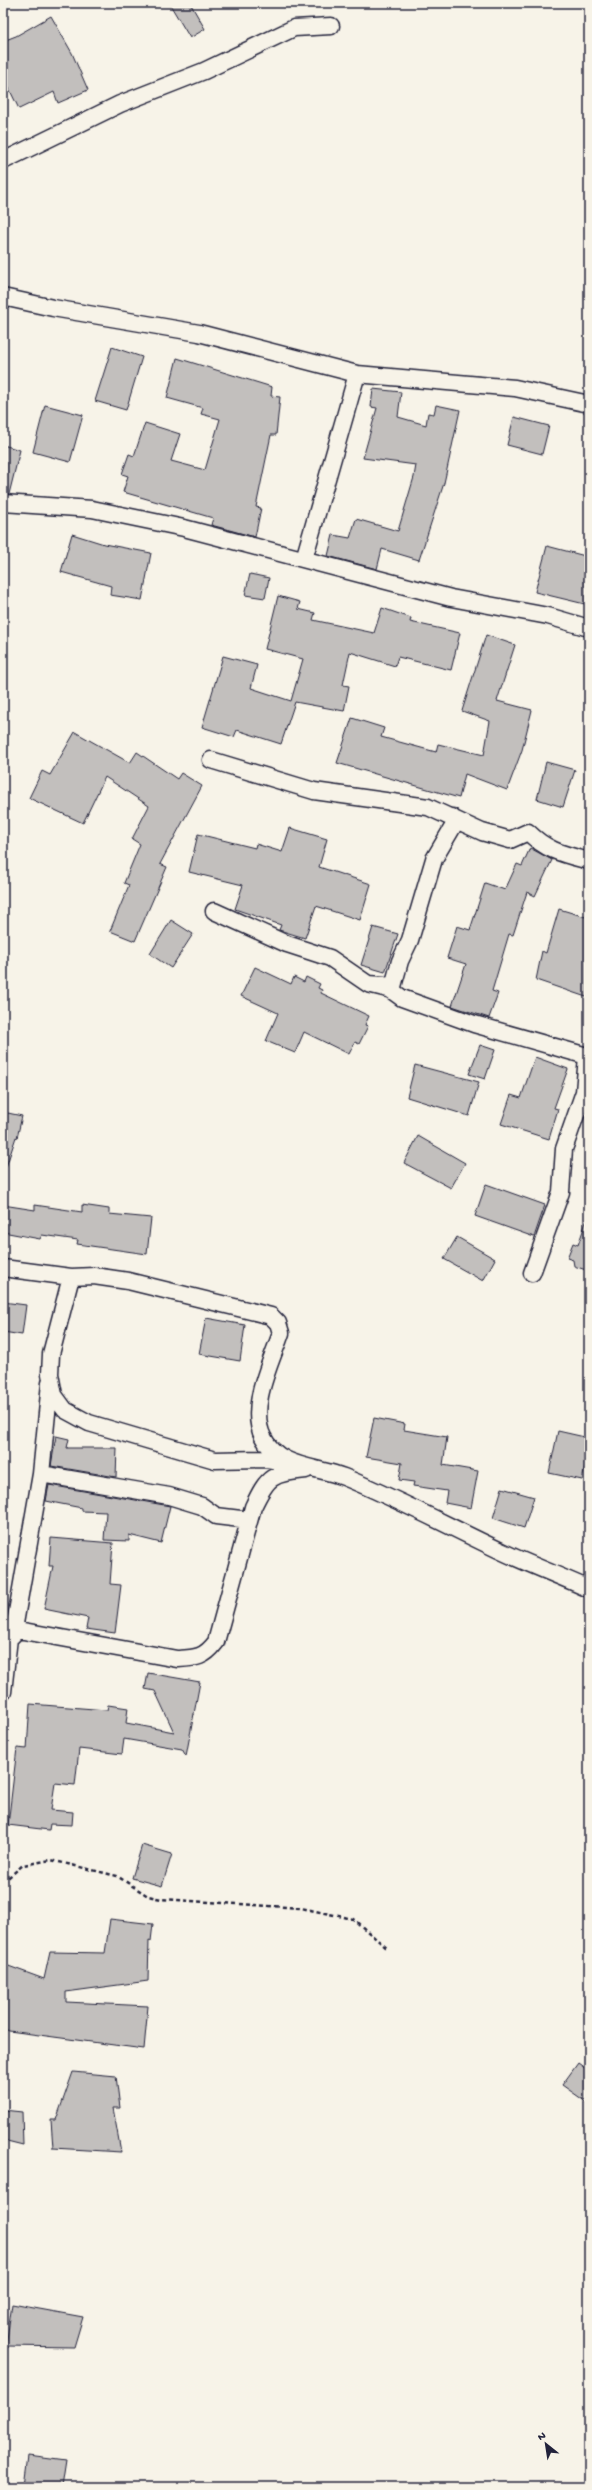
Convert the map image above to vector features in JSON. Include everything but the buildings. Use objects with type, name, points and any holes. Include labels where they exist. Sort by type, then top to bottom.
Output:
[{"type":"street","points":[[3,161],[120,104],[204,71],[294,28],[330,26]]},
{"type":"street","points":[[3,297],[52,308],[199,333],[357,374],[515,388],[589,404]]},
{"type":"street","points":[[304,560],[357,374]]},
{"type":"street","points":[[3,503],[92,509],[184,528],[451,598],[548,616],[589,628]]},
{"type":"street","points":[[211,760],[314,791],[428,807],[482,832],[510,840],[528,832],[541,845],[556,852],[589,861]]},
{"type":"street","points":[[214,911],[286,944],[330,958],[368,984],[392,990],[400,961],[410,940],[434,859],[454,825],[452,817]]},
{"type":"street","points":[[368,984],[384,985],[402,998],[474,1024],[588,1055],[584,1092],[564,1150],[561,1192],[532,1274]]},
{"type":"street","points":[[3,1268],[71,1277],[94,1276],[128,1280],[272,1316],[278,1323],[281,1333],[257,1410],[258,1424],[263,1438],[273,1452],[290,1462]]},
{"type":"street","points":[[13,1635],[41,1474],[51,1378],[51,1354],[71,1277]]},
{"type":"street","points":[[51,1378],[54,1395],[65,1410],[89,1422],[214,1460],[267,1459],[290,1462],[342,1477],[438,1519],[503,1552],[589,1588]]},
{"type":"street","points":[[3,1692],[9,1638],[18,1630],[28,1630],[177,1659],[195,1658],[208,1653],[216,1642],[249,1520],[262,1489],[278,1474],[312,1469]]},
{"type":"street","points":[[41,1474],[169,1496],[202,1506],[216,1516],[249,1520]]},
{"type":"path","points":[[3,1882],[23,1865],[51,1860],[117,1876],[148,1896],[161,1899],[302,1908],[353,1919],[388,1949]]}]
